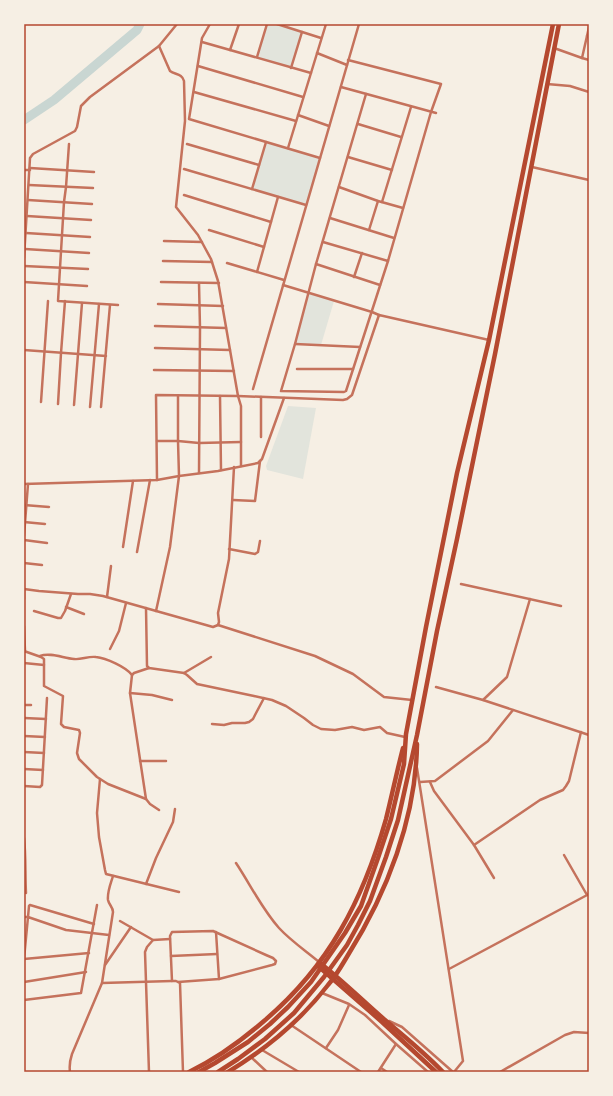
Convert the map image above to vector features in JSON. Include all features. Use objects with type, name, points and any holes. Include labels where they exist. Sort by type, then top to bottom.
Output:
[{"type":"main road","points":[[189,1072],[220,1055],[253,1030],[288,1000],[319,964],[343,926],[366,878],[386,818],[405,736],[457,473],[489,340],[553,24]]},
{"type":"main road","points":[[218,1072],[265,1040],[294,1013],[324,977],[347,945],[370,902],[386,857],[398,820],[417,735],[437,630],[456,547],[495,354],[559,24]]},
{"type":"main road","points":[[228,1072],[262,1050],[322,993],[362,934],[382,892],[394,862],[406,823],[416,762],[417,735]]},
{"type":"main road","points":[[199,1072],[248,1042],[270,1024],[311,982],[346,933],[361,906],[391,819],[404,764],[405,736]]},
{"type":"main road","points":[[319,964],[424,1053],[443,1072]]},
{"type":"main road","points":[[334,977],[436,1072]]},
{"type":"street","points":[[24,258],[26,233],[25,221],[27,216],[26,204],[28,200],[30,158],[33,154],[75,131],[81,106],[90,97],[159,46],[177,24]]},
{"type":"street","points":[[210,24],[202,38],[189,119],[320,158]]},
{"type":"street","points":[[230,50],[239,24]]},
{"type":"street","points":[[257,58],[267,24]]},
{"type":"street","points":[[277,24],[321,38]]},
{"type":"street","points":[[288,148],[326,24]]},
{"type":"street","points":[[253,389],[359,24]]},
{"type":"street","points":[[582,58],[589,26]]},
{"type":"street","points":[[291,68],[302,32]]},
{"type":"street","points":[[202,42],[311,73]]},
{"type":"street","points":[[159,46],[170,71],[180,75],[184,81],[185,116],[176,207],[202,242],[212,262],[219,283],[241,406],[241,466]]},
{"type":"street","points":[[554,48],[589,60]]},
{"type":"street","points":[[317,53],[347,65]]},
{"type":"street","points":[[348,60],[441,84],[431,112],[388,261],[346,391],[281,391],[316,264],[366,94]]},
{"type":"street","points":[[198,66],[303,97]]},
{"type":"street","points":[[547,84],[570,86],[589,92]]},
{"type":"street","points":[[341,87],[436,113]]},
{"type":"street","points":[[194,92],[296,121]]},
{"type":"street","points":[[382,202],[411,107]]},
{"type":"street","points":[[298,115],[329,126]]},
{"type":"street","points":[[358,124],[401,136]]},
{"type":"street","points":[[252,189],[266,142]]},
{"type":"street","points":[[69,144],[58,301],[118,305]]},
{"type":"street","points":[[188,144],[259,165]]},
{"type":"street","points":[[348,157],[392,170]]},
{"type":"street","points":[[531,167],[589,180]]},
{"type":"street","points":[[184,169],[306,205]]},
{"type":"street","points":[[24,170],[67,170],[94,172]]},
{"type":"street","points":[[24,187],[93,188]]},
{"type":"street","points":[[339,187],[403,208]]},
{"type":"street","points":[[184,195],[271,222]]},
{"type":"street","points":[[256,272],[278,197]]},
{"type":"street","points":[[28,200],[92,204]]},
{"type":"street","points":[[369,230],[378,201]]},
{"type":"street","points":[[27,216],[91,220]]},
{"type":"street","points":[[330,218],[394,238]]},
{"type":"street","points":[[209,230],[264,247]]},
{"type":"street","points":[[26,233],[90,237]]},
{"type":"street","points":[[164,242],[202,242]]},
{"type":"street","points":[[323,242],[388,261]]},
{"type":"street","points":[[25,249],[89,253]]},
{"type":"street","points":[[354,277],[362,253]]},
{"type":"street","points":[[162,261],[212,262]]},
{"type":"street","points":[[227,263],[284,280]]},
{"type":"street","points":[[316,264],[380,285]]},
{"type":"street","points":[[24,266],[88,269]]},
{"type":"street","points":[[24,282],[87,286]]},
{"type":"street","points":[[161,282],[219,283]]},
{"type":"street","points":[[198,283],[200,306],[199,473]]},
{"type":"street","points":[[283,285],[372,312],[379,316],[489,340]]},
{"type":"street","points":[[41,402],[48,301]]},
{"type":"street","points":[[58,404],[65,301]]},
{"type":"street","points":[[74,405],[82,303]]},
{"type":"street","points":[[90,406],[99,304]]},
{"type":"street","points":[[158,304],[223,306]]},
{"type":"street","points":[[101,408],[110,305]]},
{"type":"street","points":[[157,480],[156,395],[343,400],[352,395],[379,316]]},
{"type":"street","points":[[155,326],[226,328]]},
{"type":"street","points":[[295,344],[360,347]]},
{"type":"street","points":[[155,348],[230,350]]},
{"type":"street","points":[[24,350],[106,356]]},
{"type":"street","points":[[297,369],[353,369]]},
{"type":"street","points":[[154,370],[234,371]]},
{"type":"street","points":[[156,611],[170,547],[178,476],[178,396]]},
{"type":"street","points":[[220,396],[221,470]]},
{"type":"street","points":[[261,397],[261,437]]},
{"type":"street","points":[[233,500],[255,501],[260,461],[284,398]]},
{"type":"street","points":[[157,441],[199,443],[241,442]]},
{"type":"street","points":[[24,484],[157,480],[221,470],[258,463],[260,461]]},
{"type":"street","points":[[218,626],[218,613],[229,559],[234,467]]},
{"type":"street","points":[[137,552],[150,480]]},
{"type":"street","points":[[123,547],[133,481]]},
{"type":"street","points":[[24,536],[25,505],[28,484]]},
{"type":"street","points":[[25,505],[49,507]]},
{"type":"street","points":[[25,522],[45,524]]},
{"type":"street","points":[[24,540],[47,543]]},
{"type":"street","points":[[230,549],[255,554],[258,552],[260,541]]},
{"type":"street","points":[[24,563],[42,565]]},
{"type":"street","points":[[107,597],[111,566]]},
{"type":"street","points":[[461,584],[561,606]]},
{"type":"street","points":[[24,599],[24,589],[71,594],[90,594],[107,597],[213,627],[218,626],[315,656],[352,674],[384,697],[412,700]]},
{"type":"street","points":[[34,611],[60,618],[71,594]]},
{"type":"street","points":[[483,700],[507,677],[530,599]]},
{"type":"street","points":[[110,648],[119,631],[126,602]]},
{"type":"street","points":[[66,607],[84,614]]},
{"type":"street","points":[[146,608],[147,666],[149,668]]},
{"type":"street","points":[[24,626],[25,651],[44,659],[44,686],[63,696],[61,724],[64,727],[79,730],[80,733],[76,753],[80,759],[97,777],[108,784],[146,799]]},
{"type":"street","points":[[39,656],[47,655],[76,659],[95,657],[102,658],[124,668],[132,674]]},
{"type":"street","points":[[184,674],[211,657]]},
{"type":"street","points":[[24,663],[44,665]]},
{"type":"street","points":[[132,674],[149,668],[188,674],[197,684],[264,698],[286,706],[321,729],[335,730],[352,727],[367,730],[380,727],[387,733],[405,736]]},
{"type":"street","points":[[132,674],[130,693],[146,799],[150,804],[159,810]]},
{"type":"street","points":[[436,687],[483,700],[589,735]]},
{"type":"street","points":[[130,693],[152,695],[172,700]]},
{"type":"street","points":[[24,786],[41,786],[47,698]]},
{"type":"street","points":[[212,724],[224,725],[249,722],[255,716],[264,698]]},
{"type":"street","points":[[24,705],[31,705]]},
{"type":"street","points":[[420,782],[435,781],[488,741],[513,710]]},
{"type":"street","points":[[24,718],[46,719]]},
{"type":"street","points":[[474,845],[540,800],[563,790],[568,781],[581,732]]},
{"type":"street","points":[[24,736],[45,737]]},
{"type":"street","points":[[24,752],[44,753]]},
{"type":"street","points":[[140,761],[166,761]]},
{"type":"street","points":[[385,1020],[402,1027],[454,1072],[463,1061],[416,762]]},
{"type":"street","points":[[24,769],[43,770]]},
{"type":"street","points":[[100,779],[97,813],[99,837],[105,872],[108,875],[179,892]]},
{"type":"street","points":[[430,782],[434,790],[474,845],[494,878]]},
{"type":"street","points":[[146,884],[156,858],[171,827],[175,809]]},
{"type":"street","points":[[24,838],[26,893],[24,892]]},
{"type":"street","points":[[449,969],[588,894],[564,855]]},
{"type":"street","points":[[236,863],[269,916],[278,927],[319,964]]},
{"type":"street","points":[[70,1072],[69,1067],[72,1054],[102,983],[113,910],[108,898],[113,876]]},
{"type":"street","points":[[89,953],[24,959],[29,906],[30,905],[94,924]]},
{"type":"street","points":[[24,1000],[81,993],[97,905]]},
{"type":"street","points":[[24,917],[66,930],[109,935]]},
{"type":"street","points":[[120,921],[154,940],[170,939]]},
{"type":"street","points":[[105,965],[130,927]]},
{"type":"street","points":[[102,983],[178,982],[218,979],[272,965],[275,964],[276,961],[273,958],[216,932],[172,932],[170,934],[172,981]]},
{"type":"street","points":[[216,932],[218,979]]},
{"type":"street","points":[[149,1072],[145,952],[147,947],[154,940]]},
{"type":"street","points":[[171,956],[217,954]]},
{"type":"street","points":[[24,982],[86,972]]},
{"type":"street","points":[[178,982],[180,986],[183,1072]]},
{"type":"street","points":[[322,993],[349,1004],[365,1016],[428,1072]]},
{"type":"street","points":[[326,1048],[338,1030],[349,1004]]},
{"type":"street","points":[[290,1025],[361,1072]]},
{"type":"street","points":[[500,1072],[565,1035],[577,1032],[589,1033]]},
{"type":"street","points":[[378,1072],[396,1044]]},
{"type":"street","points":[[262,1050],[299,1072]]},
{"type":"street","points":[[251,1057],[267,1072]]},
{"type":"street","points":[[381,1068],[387,1072]]},
{"type":"shaded area","points":[[267,24],[277,24],[302,32],[291,68],[257,57]]},
{"type":"shaded area","points":[[266,142],[320,158],[306,205],[252,189]]},
{"type":"shaded area","points":[[308,292],[334,301],[321,345],[295,344]]},
{"type":"shaded area","points":[[288,406],[316,408],[303,479],[267,470],[266,466]]},
{"type":"waterway","points":[[24,120],[54,100],[137,30],[140,24]]}]
